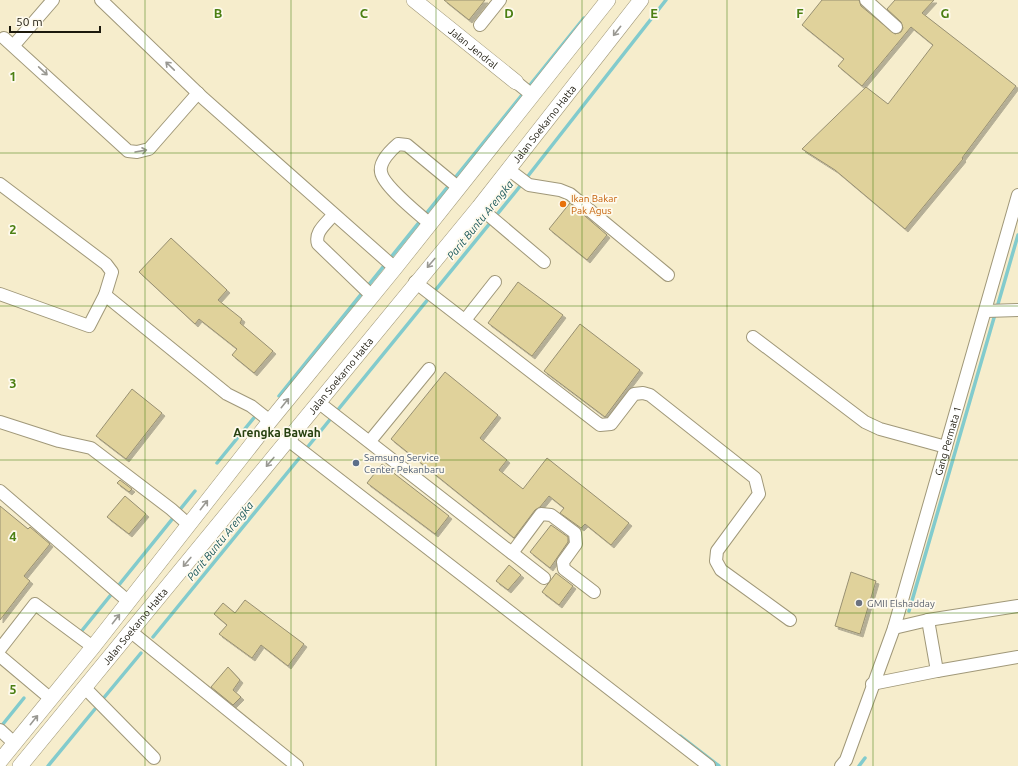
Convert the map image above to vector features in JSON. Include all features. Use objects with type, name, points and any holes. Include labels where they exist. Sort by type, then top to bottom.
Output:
[{"type":"main road","name":"Jalan Jendral","points":[[414,0],[516,82]]},
{"type":"main road","name":"Jalan Soekarno Hatta","points":[[20,766],[288,440],[415,282],[489,214],[508,169],[642,0]]},
{"type":"main road","name":"Jalan Soekarno Hatta","points":[[0,760],[93,647],[126,600],[266,417],[372,296],[391,265],[425,220],[603,2]]},
{"type":"street","points":[[53,0],[9,41],[128,151],[137,152],[149,149],[198,93]]},
{"type":"street","points":[[101,0],[198,93],[333,215],[391,265]]},
{"type":"street","points":[[480,25],[500,0]]},
{"type":"street","points":[[866,0],[896,27]]},
{"type":"street","name":"Jalan Jendral","points":[[516,82],[530,93]]},
{"type":"street","points":[[425,220],[386,184],[380,172],[383,161],[391,150],[398,144],[407,145],[454,184]]},
{"type":"street","points":[[508,169],[525,182],[560,190],[570,194],[668,275]]},
{"type":"street","points":[[0,184],[110,268],[112,272],[105,295],[90,326],[0,294]]},
{"type":"street","name":"Gang Permata 1","points":[[841,766],[846,760],[872,684],[894,628],[946,447],[990,311],[1018,195]]},
{"type":"street","points":[[489,214],[544,262]]},
{"type":"street","points":[[333,215],[317,234],[316,238],[318,244],[372,296]]},
{"type":"street","points":[[415,282],[600,425],[611,424],[634,394],[643,393],[650,395],[756,478],[759,494],[717,551],[716,561],[721,570],[790,620]]},
{"type":"street","points":[[465,320],[495,282]]},
{"type":"street","points":[[105,295],[227,394],[241,400],[266,417]]},
{"type":"street","points":[[990,311],[1018,310]]},
{"type":"street","points":[[753,337],[866,422],[880,429],[946,447]]},
{"type":"street","points":[[370,442],[429,369]]},
{"type":"street","points":[[318,402],[544,578]]},
{"type":"street","points":[[0,422],[59,441],[91,448],[186,522]]},
{"type":"street","points":[[288,440],[708,766]]},
{"type":"street","points":[[0,492],[67,547],[126,600]]},
{"type":"street","points":[[512,553],[541,514],[550,515],[576,533],[576,544],[563,562],[564,569],[594,592]]},
{"type":"street","points":[[0,649],[35,604],[93,647]]},
{"type":"street","points":[[894,628],[928,620],[1018,606]]},
{"type":"street","points":[[928,620],[937,670]]},
{"type":"street","points":[[130,631],[298,766]]},
{"type":"street","points":[[0,656],[51,699]]},
{"type":"street","points":[[872,684],[937,670],[1018,657]]},
{"type":"street","points":[[84,687],[154,758]]},
{"type":"street","points":[[0,730],[14,743]]},
{"type":"building","points":[[444,0],[485,0],[469,20]]},
{"type":"building","points":[[822,0],[859,0],[861,6],[895,34],[901,32],[903,28],[901,22],[887,9],[895,0],[934,0],[922,13],[1016,86],[962,158],[963,159],[905,229],[835,170],[802,149],[866,87],[888,104],[933,45],[911,27],[862,86],[838,66],[844,59],[802,25]]},
{"type":"building","points":[[570,203],[607,235],[587,260],[549,229]]},
{"type":"building","points":[[171,238],[227,290],[218,300],[242,319],[240,323],[273,351],[254,373],[232,355],[237,349],[199,319],[195,324],[139,272]]},
{"type":"building","points":[[518,282],[563,315],[532,356],[488,323]]},
{"type":"building","points":[[580,324],[640,370],[605,417],[544,371]]},
{"type":"building","points":[[445,372],[498,415],[480,438],[507,460],[499,470],[523,489],[547,458],[629,523],[611,545],[585,524],[581,528],[560,513],[564,508],[549,496],[540,507],[535,510],[514,538],[391,439]]},
{"type":"building","points":[[132,389],[162,413],[126,459],[96,436]]},
{"type":"building","points":[[382,464],[449,516],[435,534],[367,483]]},
{"type":"building","points":[[120,480],[132,489],[129,492],[117,483]]},
{"type":"building","points":[[125,496],[146,514],[129,534],[107,517]]},
{"type":"building","points":[[0,506],[28,529],[30,527],[50,544],[24,576],[30,581],[0,620]]},
{"type":"building","points":[[551,525],[568,537],[568,542],[550,568],[530,552]]},
{"type":"building","points":[[509,565],[521,575],[508,590],[496,581]]},
{"type":"building","name":"GMII Elshadday","points":[[851,572],[876,581],[860,634],[835,626]]},
{"type":"building","points":[[556,573],[573,586],[559,605],[542,592]]},
{"type":"building","points":[[245,600],[304,644],[288,666],[261,645],[252,658],[219,634],[227,625],[214,614],[223,603],[235,613]]},
{"type":"building","points":[[228,667],[240,680],[233,690],[241,697],[233,705],[211,687]]},
{"type":"waterway","name":"Parit Buntu Arengka","points":[[306,449],[517,190],[666,0]]},
{"type":"waterway","name":"Parit Buntu Arengka","points":[[279,396],[584,18]]},
{"type":"waterway","points":[[909,611],[1018,235]]},
{"type":"waterway","name":"Parit Buntu Arengka","points":[[217,463],[257,414]]},
{"type":"waterway","name":"Parit Buntu Arengka","points":[[153,637],[301,456]]},
{"type":"waterway","name":"Parit Buntu Arengka","points":[[80,633],[195,491]]},
{"type":"waterway","name":"Parit Buntu Arengka","points":[[102,700],[141,653]]},
{"type":"waterway","name":"Parit Buntu Arengka","points":[[3,724],[24,698]]},
{"type":"waterway","name":"Parit Buntu Arengka","points":[[48,766],[95,709]]},
{"type":"waterway","points":[[680,736],[719,766]]},
{"type":"waterway","points":[[859,766],[865,758]]},
{"type":"place","name":"Ikan Bakar Pak Agus","points":[[563,204]]},
{"type":"place","name":"Samsung Service Center Pekanbaru","points":[[356,463]]},
{"type":"place","name":"GMII Elshadday","points":[[859,603]]},
{"type":"district","name":"Arengka Bawah","points":[[277,432]]}]
